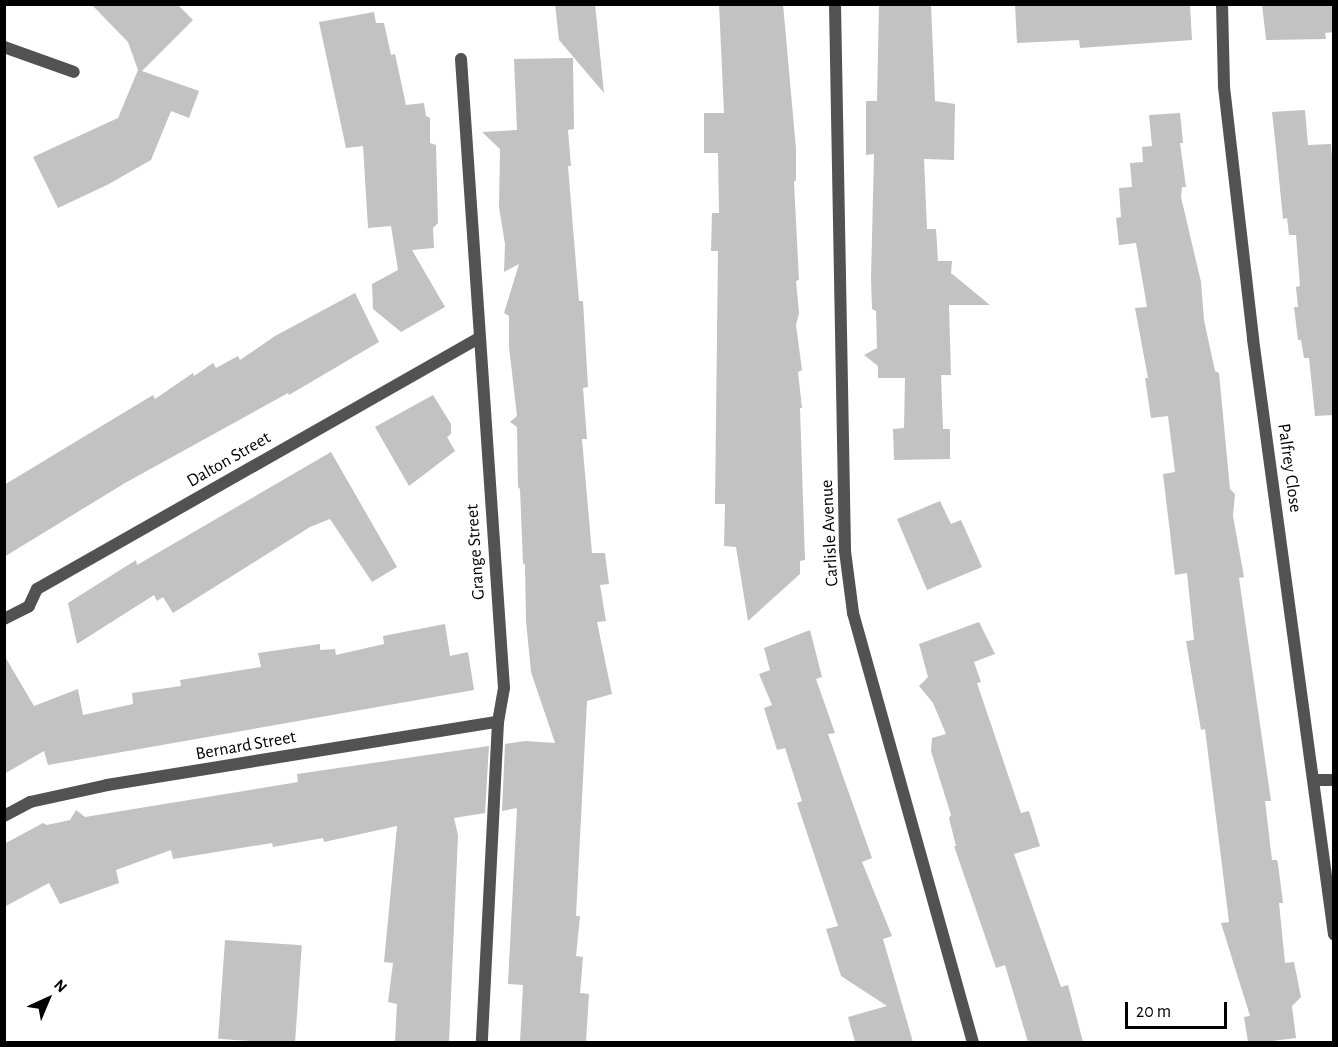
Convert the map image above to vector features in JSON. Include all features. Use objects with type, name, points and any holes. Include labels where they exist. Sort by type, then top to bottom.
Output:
[{"type":"street","name":"Carlisle Avenue","points":[[835,4],[845,551],[853,613],[973,1042]]},
{"type":"street","name":"Palfrey Close","points":[[1222,4],[1224,87],[1253,339],[1334,935]]},
{"type":"street","points":[[4,48],[74,72]]},
{"type":"street","name":"Grange Street","points":[[461,59],[504,688],[498,722],[482,1042]]},
{"type":"street","name":"Dalton Street","points":[[4,619],[29,606],[36,589],[479,338]]},
{"type":"street","name":"Bernard Street","points":[[4,816],[30,802],[106,785],[498,722]]},
{"type":"street","points":[[1314,780],[1334,780]]},
{"type":"building","points":[[91,4],[177,4],[193,20],[142,71],[199,91],[189,118],[171,111],[151,160],[107,185],[58,208],[33,157],[118,118],[138,70],[128,42]]},
{"type":"building","points":[[555,4],[595,4],[604,93],[559,40]]},
{"type":"building","points":[[719,4],[783,4],[796,149],[796,180],[794,182],[799,313],[796,325],[802,370],[798,372],[802,408],[800,408],[805,560],[800,561],[800,574],[748,621],[736,547],[724,546],[725,504],[715,504],[718,251],[711,251],[712,213],[719,213],[718,153],[704,153],[704,113],[724,113]]},
{"type":"building","points":[[879,4],[931,4],[935,101],[955,104],[954,160],[924,159],[927,229],[936,229],[938,261],[952,261],[951,273],[990,305],[949,305],[951,375],[941,375],[943,429],[950,429],[950,459],[894,460],[893,429],[904,428],[905,378],[878,378],[878,366],[864,355],[877,348],[876,311],[872,309],[871,279],[874,154],[866,155],[866,101],[877,101]]},
{"type":"building","points":[[1015,4],[1190,4],[1192,40],[1080,48],[1079,40],[1017,43]]},
{"type":"building","points":[[1262,4],[1334,4],[1334,32],[1325,33],[1326,39],[1266,40]]},
{"type":"building","points":[[374,12],[376,23],[384,23],[391,55],[395,54],[406,105],[424,103],[426,116],[430,118],[430,143],[436,145],[438,223],[433,228],[434,248],[412,250],[445,307],[401,332],[373,309],[372,284],[398,270],[391,226],[368,228],[363,146],[346,148],[319,22]]},
{"type":"building","points":[[573,58],[574,129],[568,130],[571,166],[568,166],[579,301],[583,301],[588,387],[583,388],[587,439],[582,439],[592,553],[605,553],[609,584],[600,585],[606,621],[597,622],[612,694],[587,701],[576,916],[580,916],[576,956],[583,957],[580,993],[589,994],[586,1042],[520,1042],[523,985],[508,984],[517,808],[502,811],[505,744],[525,741],[555,743],[531,672],[526,621],[520,489],[518,487],[517,427],[510,422],[517,416],[509,347],[509,316],[504,313],[519,264],[504,272],[505,244],[499,207],[500,149],[482,132],[517,130],[514,59]]},
{"type":"building","points":[[1305,110],[1308,145],[1331,144],[1334,183],[1334,415],[1315,416],[1309,358],[1304,358],[1301,340],[1298,340],[1294,307],[1298,307],[1296,287],[1300,286],[1296,235],[1289,235],[1287,218],[1283,219],[1272,112]]},
{"type":"building","points":[[1180,113],[1183,143],[1180,143],[1186,187],[1182,187],[1181,197],[1201,282],[1204,320],[1215,371],[1219,373],[1230,489],[1235,494],[1233,516],[1244,577],[1239,578],[1271,801],[1265,801],[1272,860],[1277,860],[1283,903],[1279,903],[1285,963],[1294,962],[1301,997],[1292,1006],[1296,1038],[1264,1042],[1248,1042],[1244,1017],[1250,1016],[1221,923],[1229,922],[1205,729],[1201,730],[1186,641],[1194,640],[1187,573],[1175,575],[1163,474],[1175,472],[1168,416],[1151,418],[1145,378],[1148,378],[1135,308],[1147,307],[1136,243],[1119,245],[1116,218],[1121,217],[1119,188],[1132,187],[1130,163],[1143,162],[1142,147],[1152,146],[1149,115]]},
{"type":"building","points":[[355,293],[379,342],[289,395],[288,393],[125,483],[4,557],[4,485],[153,395],[155,399],[193,373],[194,376],[213,363],[216,368],[238,356],[240,360],[275,336]]},
{"type":"building","points":[[433,395],[451,424],[451,434],[447,437],[455,451],[409,486],[375,427]]},
{"type":"building","points":[[331,452],[397,567],[372,582],[330,519],[310,527],[173,613],[163,597],[157,601],[154,595],[77,644],[68,603],[136,560],[137,565]]},
{"type":"building","points":[[940,501],[951,524],[961,520],[982,567],[927,590],[897,519]]},
{"type":"building","points":[[979,622],[995,654],[974,662],[981,682],[977,683],[1021,813],[1029,811],[1040,846],[1014,854],[1061,987],[1068,985],[1083,1042],[1028,1042],[1005,965],[996,968],[954,846],[956,846],[949,818],[951,815],[931,751],[932,738],[946,734],[933,703],[919,686],[928,677],[919,644]]},
{"type":"building","points":[[445,624],[450,656],[468,652],[474,690],[48,765],[44,751],[4,774],[4,655],[34,706],[78,689],[83,715],[133,704],[132,693],[181,686],[180,680],[261,667],[258,653],[320,644],[320,650],[335,649],[336,655],[384,644],[383,636]]},
{"type":"building","points":[[810,630],[822,677],[816,679],[835,733],[828,734],[872,858],[862,862],[892,936],[883,939],[913,1042],[855,1042],[848,1017],[887,1006],[841,976],[826,929],[838,926],[797,803],[802,801],[785,748],[777,750],[764,708],[772,705],[759,674],[770,670],[764,648]]},
{"type":"building","points":[[489,746],[485,813],[454,818],[458,835],[449,1042],[395,1042],[397,1004],[388,1002],[393,963],[384,962],[397,826],[324,842],[323,838],[273,847],[272,843],[173,859],[171,850],[116,870],[119,883],[60,904],[49,883],[4,907],[4,844],[43,823],[47,825],[70,820],[76,810],[85,817],[298,782],[297,774]]},
{"type":"building","points":[[225,940],[302,945],[295,1042],[218,1039]]}]
